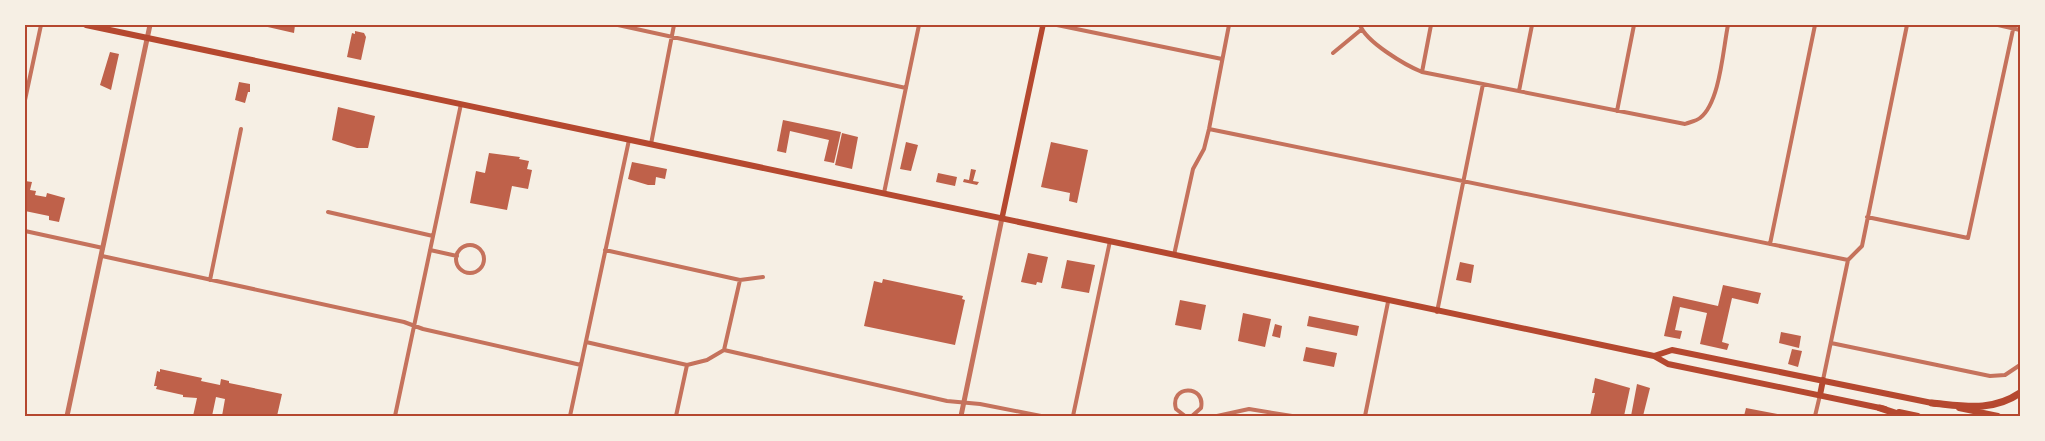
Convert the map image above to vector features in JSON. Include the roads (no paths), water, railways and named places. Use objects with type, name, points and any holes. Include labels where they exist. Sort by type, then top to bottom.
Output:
[{"type":"highway","points":[[1932,403],[1976,407],[1990,406],[2002,403],[2020,393]]},
{"type":"highway","points":[[1880,408],[1904,416]]},
{"type":"main road","points":[[86,25],[1002,218],[1388,302],[1654,356],[1668,364],[1918,416]]},
{"type":"main road","points":[[1002,218],[1043,25]]},
{"type":"main road","points":[[1654,356],[1672,350],[1998,416]]},
{"type":"main road","points":[[1820,395],[1823,380]]},
{"type":"street","points":[[25,100],[41,25]]},
{"type":"street","points":[[67,416],[150,25]]},
{"type":"street","points":[[618,25],[906,88]]},
{"type":"street","points":[[651,144],[674,25]]},
{"type":"street","points":[[884,193],[919,25]]},
{"type":"street","points":[[1057,25],[1222,60]]},
{"type":"street","points":[[1174,255],[1193,169],[1204,149],[1209,129],[1230,25]]},
{"type":"street","points":[[1422,72],[1432,25]]},
{"type":"street","points":[[1519,91],[1532,25]]},
{"type":"street","points":[[1617,111],[1634,25]]},
{"type":"street","points":[[1333,53],[1361,27],[1396,58],[1422,72],[1685,124],[1699,118],[1710,107],[1728,25]]},
{"type":"street","points":[[1770,244],[1815,25]]},
{"type":"street","points":[[1823,380],[1848,260],[1862,246],[1908,25]]},
{"type":"street","points":[[1998,25],[2014,27],[2020,30]]},
{"type":"street","points":[[1867,217],[1968,238],[2014,27]]},
{"type":"street","points":[[1437,312],[1483,84]]},
{"type":"street","points":[[395,416],[460,104]]},
{"type":"street","points":[[210,280],[241,129]]},
{"type":"street","points":[[1209,129],[1848,260]]},
{"type":"street","points":[[570,416],[629,140]]},
{"type":"street","points":[[328,212],[433,236]]},
{"type":"street","points":[[961,416],[1002,218]]},
{"type":"street","points":[[25,231],[104,248]]},
{"type":"street","points":[[1073,416],[1110,241]]},
{"type":"street","points":[[466,246],[474,246],[481,251],[483,264],[474,273],[466,273],[459,268],[457,256],[466,246]]},
{"type":"street","points":[[430,250],[457,256]]},
{"type":"street","points":[[606,250],[740,280],[763,277]]},
{"type":"street","points":[[102,256],[404,322],[414,326],[581,365]]},
{"type":"street","points":[[724,350],[740,280]]},
{"type":"street","points":[[1365,416],[1388,302]]},
{"type":"street","points":[[586,342],[687,365],[707,360],[724,350],[947,401],[964,402],[1041,416]]},
{"type":"street","points":[[1831,343],[1990,376],[2005,376],[2020,365]]},
{"type":"street","points":[[676,416],[687,365]]},
{"type":"street","points":[[1185,416],[1176,408],[1175,400],[1180,392],[1188,389],[1196,392],[1201,399],[1201,408],[1194,416]]},
{"type":"street","points":[[1816,416],[1820,395]]},
{"type":"street","points":[[1217,416],[1249,409],[1292,416]]}]
